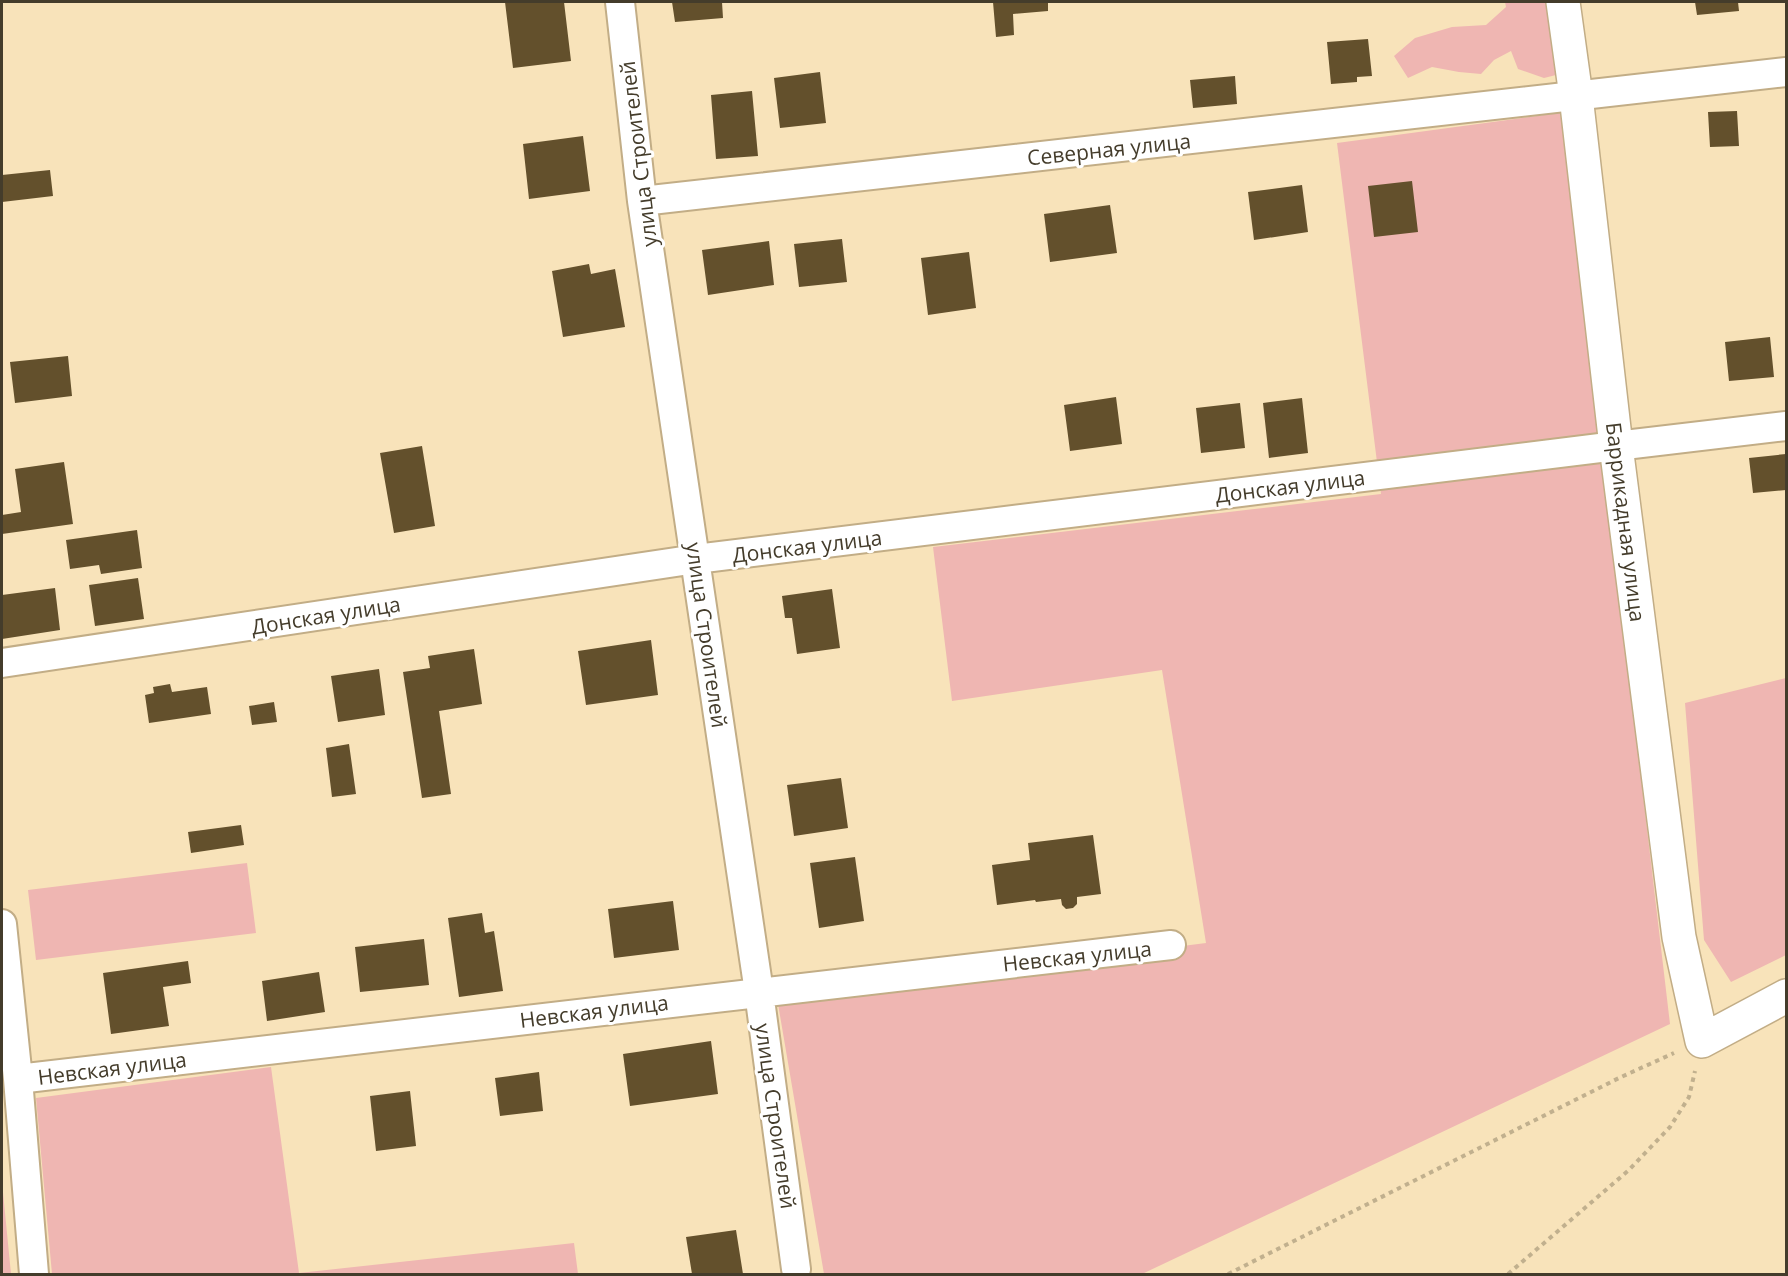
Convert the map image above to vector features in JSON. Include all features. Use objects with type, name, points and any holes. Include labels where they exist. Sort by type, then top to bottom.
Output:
[{"type":"street","name":"улица Строителей","points":[[620,2],[642,201],[759,992],[796,1269]]},
{"type":"street","name":"Баррикадная улица","points":[[1563,2],[1616,446],[1679,937],[1702,1041]]},
{"type":"street","name":"Северная улица","points":[[642,201],[1786,72]]},
{"type":"street","name":"Донская улица","points":[[2,663],[696,559],[1786,426]]},
{"type":"street","points":[[2,924],[18,1079],[34,1275]]},
{"type":"street","name":"Невская улица","points":[[18,1079],[1171,945]]},
{"type":"street","points":[[1702,1041],[1786,996]]},
{"type":"path","points":[[1228,1275],[1618,1078],[1702,1041]]},
{"type":"path","points":[[1508,1275],[1629,1170],[1670,1127],[1689,1097],[1702,1041]]},
{"type":"shaded area","points":[[1505,2],[1557,2],[1564,73],[1544,78],[1518,69],[1511,51],[1494,60],[1481,74],[1432,67],[1408,78],[1394,56],[1415,38],[1452,27],[1486,25],[1506,7]]},
{"type":"shaded area","points":[[1566,112],[1596,396],[1670,1024],[1142,1274],[824,1274],[777,998],[1206,943],[1162,670],[952,701],[933,547],[1381,494],[1337,143]]},
{"type":"shaded area","points":[[1786,678],[1786,955],[1731,982],[1704,940],[1685,703]]},
{"type":"shaded area","points":[[247,863],[256,933],[36,960],[28,890]]},
{"type":"shaded area","points":[[271,1067],[299,1273],[574,1243],[578,1274],[52,1274],[36,1098]]},
{"type":"shaded area","points":[[2,1182],[11,1274],[2,1274]]},
{"type":"building","points":[[505,2],[564,2],[571,61],[513,68]]},
{"type":"building","points":[[672,2],[722,2],[723,18],[675,22]]},
{"type":"building","points":[[993,2],[1048,2],[1048,11],[1013,14],[1014,35],[996,37]]},
{"type":"building","points":[[1695,2],[1738,2],[1739,11],[1697,15]]},
{"type":"building","points":[[1368,39],[1372,76],[1357,77],[1357,82],[1331,84],[1327,42]]},
{"type":"building","points":[[820,72],[826,123],[780,128],[774,78]]},
{"type":"building","points":[[1235,76],[1237,104],[1193,108],[1190,80]]},
{"type":"building","points":[[752,91],[758,156],[716,159],[711,95]]},
{"type":"building","points":[[1737,111],[1739,146],[1710,147],[1708,112]]},
{"type":"building","points":[[583,136],[590,191],[529,199],[523,144]]},
{"type":"building","points":[[50,170],[53,196],[2,202],[2,175]]},
{"type":"building","points":[[1412,181],[1418,232],[1374,237],[1368,186]]},
{"type":"building","points":[[1302,185],[1308,232],[1254,240],[1248,192]]},
{"type":"building","points":[[1110,205],[1117,253],[1050,262],[1044,214]]},
{"type":"building","points":[[842,239],[847,282],[799,287],[794,244]]},
{"type":"building","points":[[769,241],[774,285],[708,295],[702,250]]},
{"type":"building","points":[[969,252],[976,308],[928,315],[921,258]]},
{"type":"building","points":[[589,264],[591,274],[615,269],[625,327],[563,337],[552,271]]},
{"type":"building","points":[[1770,337],[1774,377],[1729,381],[1725,342]]},
{"type":"building","points":[[68,356],[72,396],[15,403],[10,362]]},
{"type":"building","points":[[1116,397],[1122,444],[1070,451],[1064,405]]},
{"type":"building","points":[[1302,398],[1308,453],[1269,458],[1263,403]]},
{"type":"building","points":[[1240,403],[1245,448],[1201,453],[1196,408]]},
{"type":"building","points":[[422,446],[435,526],[394,533],[380,453]]},
{"type":"building","points":[[1786,454],[1786,490],[1753,493],[1749,458]]},
{"type":"building","points":[[64,462],[73,524],[2,534],[2,515],[21,512],[15,469]]},
{"type":"building","points":[[137,530],[142,568],[101,574],[99,565],[70,569],[66,540]]},
{"type":"building","points":[[138,578],[144,619],[95,626],[89,585]]},
{"type":"building","points":[[55,588],[60,630],[2,639],[2,595]]},
{"type":"building","points":[[832,589],[840,648],[797,654],[792,618],[785,618],[782,596]]},
{"type":"building","points":[[651,640],[658,695],[586,705],[578,651]]},
{"type":"building","points":[[474,649],[482,704],[439,711],[451,794],[422,798],[403,672],[430,668],[428,656]]},
{"type":"building","points":[[379,669],[385,715],[338,722],[331,676]]},
{"type":"building","points":[[170,684],[172,692],[207,687],[211,714],[149,723],[145,695],[154,693],[153,687]]},
{"type":"building","points":[[274,702],[277,722],[252,725],[249,706]]},
{"type":"building","points":[[349,744],[356,794],[332,797],[326,748]]},
{"type":"building","points":[[841,778],[848,828],[794,836],[787,785]]},
{"type":"building","points":[[241,825],[244,845],[191,853],[188,832]]},
{"type":"building","points":[[1093,835],[1101,894],[1077,897],[1077,904],[1073,908],[1066,909],[1061,899],[997,905],[992,865],[1030,860],[1028,843]]},
{"type":"building","points":[[855,857],[864,921],[819,928],[810,863]]},
{"type":"building","points":[[673,901],[679,950],[614,958],[608,909]]},
{"type":"building","points":[[482,913],[485,933],[494,931],[503,991],[459,997],[448,918]]},
{"type":"building","points":[[424,939],[429,985],[360,992],[355,947]]},
{"type":"building","points":[[188,961],[191,983],[163,987],[169,1026],[111,1034],[103,973]]},
{"type":"building","points":[[319,972],[325,1012],[267,1021],[262,981]]},
{"type":"building","points":[[711,1041],[718,1094],[630,1106],[623,1054]]},
{"type":"building","points":[[539,1072],[543,1111],[500,1116],[495,1078]]},
{"type":"building","points":[[410,1091],[416,1146],[376,1151],[370,1096]]},
{"type":"building","points":[[736,1230],[743,1274],[692,1274],[686,1237]]}]
